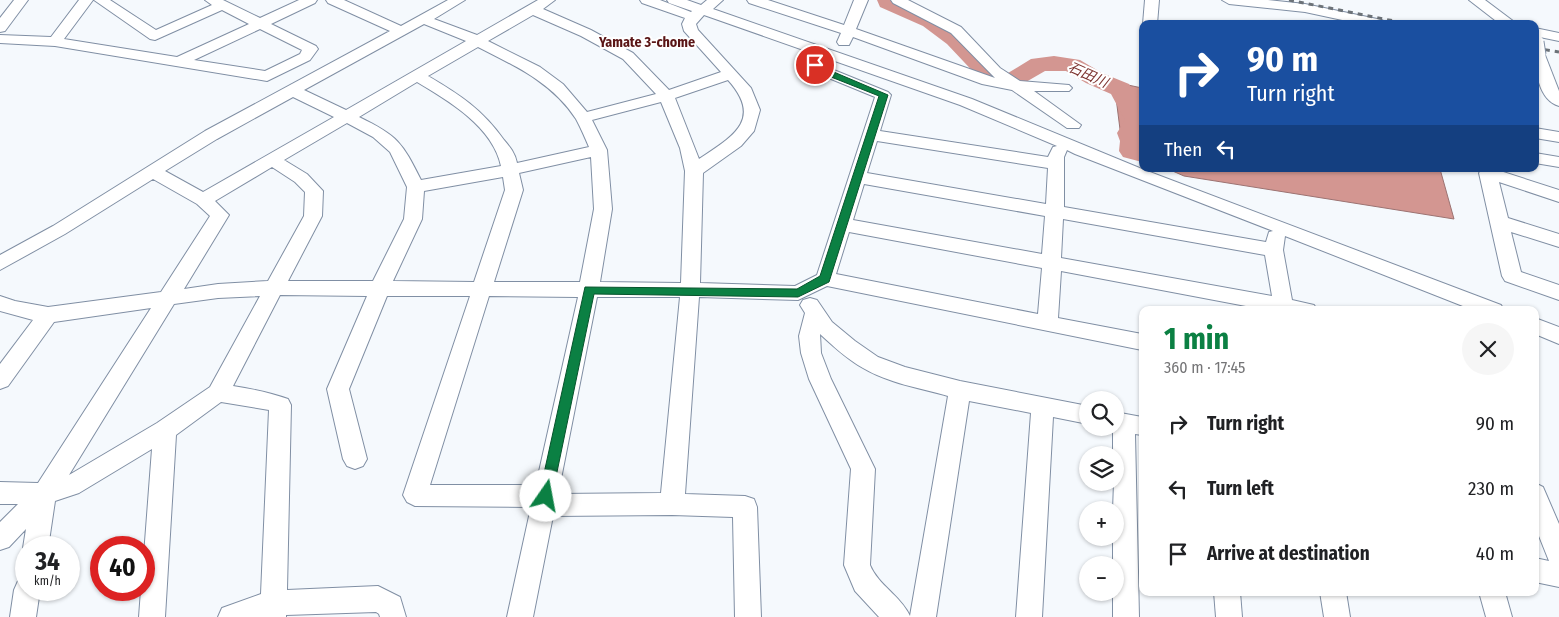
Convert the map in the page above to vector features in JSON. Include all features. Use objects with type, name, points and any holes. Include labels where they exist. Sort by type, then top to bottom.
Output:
[{"type":"street","points":[[0,28],[21,0]]},
{"type":"street","points":[[54,42],[86,0]]},
{"type":"street","points":[[0,39],[54,42],[267,76],[305,57],[311,49],[218,3],[155,36],[101,0]]},
{"type":"street","points":[[180,61],[310,0]]},
{"type":"street","points":[[333,0],[401,31]]},
{"type":"street","points":[[0,264],[59,230],[151,171],[292,90],[458,0]]},
{"type":"street","points":[[203,200],[476,40],[548,0]]},
{"type":"street","points":[[647,0],[698,14],[966,102],[1081,150],[1277,238],[1482,306]]},
{"type":"street","points":[[674,0],[698,14],[817,60],[961,112],[1058,157],[1456,306]]},
{"type":"street","points":[[694,171],[720,155],[735,142],[748,128],[752,110],[748,95],[692,31],[689,24],[716,0]]},
{"type":"street","points":[[754,0],[849,31],[987,81],[1014,85],[1064,88]]},
{"type":"street","points":[[898,0],[956,30],[995,71],[1073,125]]},
{"type":"street","points":[[1150,20],[1152,0]]},
{"type":"street","points":[[1228,0],[1305,8],[1363,20]]},
{"type":"street","points":[[1476,0],[1504,20]]},
{"type":"street","points":[[841,49],[859,1]]},
{"type":"street","points":[[532,9],[628,56],[666,96],[688,148],[694,171],[690,290],[672,504]]},
{"type":"street","points":[[423,19],[476,40],[535,70],[558,87],[583,118],[599,150],[603,209],[589,289],[520,617]]},
{"type":"street","points":[[1539,52],[1559,37]]},
{"type":"street","points":[[1539,59],[1549,89],[1559,101]]},
{"type":"street","points":[[817,60],[815,65],[819,69],[884,95],[825,279]]},
{"type":"street","points":[[583,118],[666,96],[731,74]]},
{"type":"street","points":[[417,76],[455,98],[485,124],[507,155],[514,190],[415,495],[746,507],[748,617]]},
{"type":"street","points":[[292,90],[348,116],[379,133],[397,149],[416,187],[413,219],[379,290],[338,389],[355,459]]},
{"type":"street","points":[[1539,134],[1559,137]]},
{"type":"street","points":[[871,135],[1058,157]]},
{"type":"street","points":[[416,187],[510,170],[599,150]]},
{"type":"street","points":[[1048,323],[1053,211],[1058,157]]},
{"type":"street","points":[[1539,159],[1559,162]]},
{"type":"street","points":[[0,493],[44,494],[71,486],[165,430],[218,394],[313,216],[314,191],[301,178],[272,160]]},
{"type":"street","points":[[0,539],[44,494],[164,300],[220,215],[203,200],[151,171]]},
{"type":"street","points":[[1559,196],[1488,173],[1512,276],[1559,293]]},
{"type":"street","points":[[858,177],[1053,211],[1277,238]]},
{"type":"street","points":[[1500,222],[1559,241]]},
{"type":"street","points":[[842,224],[1051,262],[1274,306]]},
{"type":"street","points":[[1277,238],[1284,306]]},
{"type":"street","points":[[0,303],[12,308],[48,315],[218,291],[273,288],[379,290],[589,289],[798,293],[825,279],[1139,341]]},
{"type":"street","points":[[798,293],[815,311],[825,327],[848,347],[871,363],[902,375],[960,390],[1079,413]]},
{"type":"street","points":[[815,311],[808,336],[811,353],[820,379],[863,469],[857,565],[864,582],[897,617]]},
{"type":"street","points":[[0,380],[48,315]]},
{"type":"street","points":[[1539,328],[1559,336]]},
{"type":"street","points":[[1539,340],[1559,347]]},
{"type":"street","points":[[924,617],[960,390]]},
{"type":"street","points":[[218,394],[261,400],[280,405],[273,610]]},
{"type":"street","points":[[1029,617],[1043,406]]},
{"type":"street","points":[[1126,617],[1127,423]]},
{"type":"street","points":[[152,617],[165,430]]},
{"type":"street","points":[[37,536],[44,494]]},
{"type":"street","points":[[1539,504],[1559,556]]},
{"type":"street","points":[[1539,571],[1559,575]]},
{"type":"street","points":[[1227,596],[1229,617]]},
{"type":"street","points":[[1334,596],[1337,617]]},
{"type":"street","points":[[1493,596],[1499,617]]},
{"type":"street","points":[[231,617],[273,610],[378,599],[392,606],[393,617]]},
{"type":"street","points":[[23,617],[25,601]]},
{"type":"shaded area","points":[[1114,82],[1139,87],[1139,159],[1123,153]]},
{"type":"shaded area","points":[[1175,172],[1441,172],[1454,219],[1184,176]]},
{"type":"waterway","name":"石田川","points":[[888,0],[888,2],[931,21],[955,39],[989,75],[1011,81],[1039,64],[1054,63],[1072,65],[1094,78],[1120,89],[1138,120],[1130,133],[1133,141],[1132,151],[1139,153]]},
{"type":"railway","points":[[1289,0],[1389,20]]},
{"type":"railway","points":[[1539,49],[1559,52]]},
{"type":"district","name":"Yamate 3-chome","points":[[647,42]]},
{"type":"route","points":[[546,496],[589,289],[798,293],[825,279],[884,95],[819,69],[815,65]]}]
